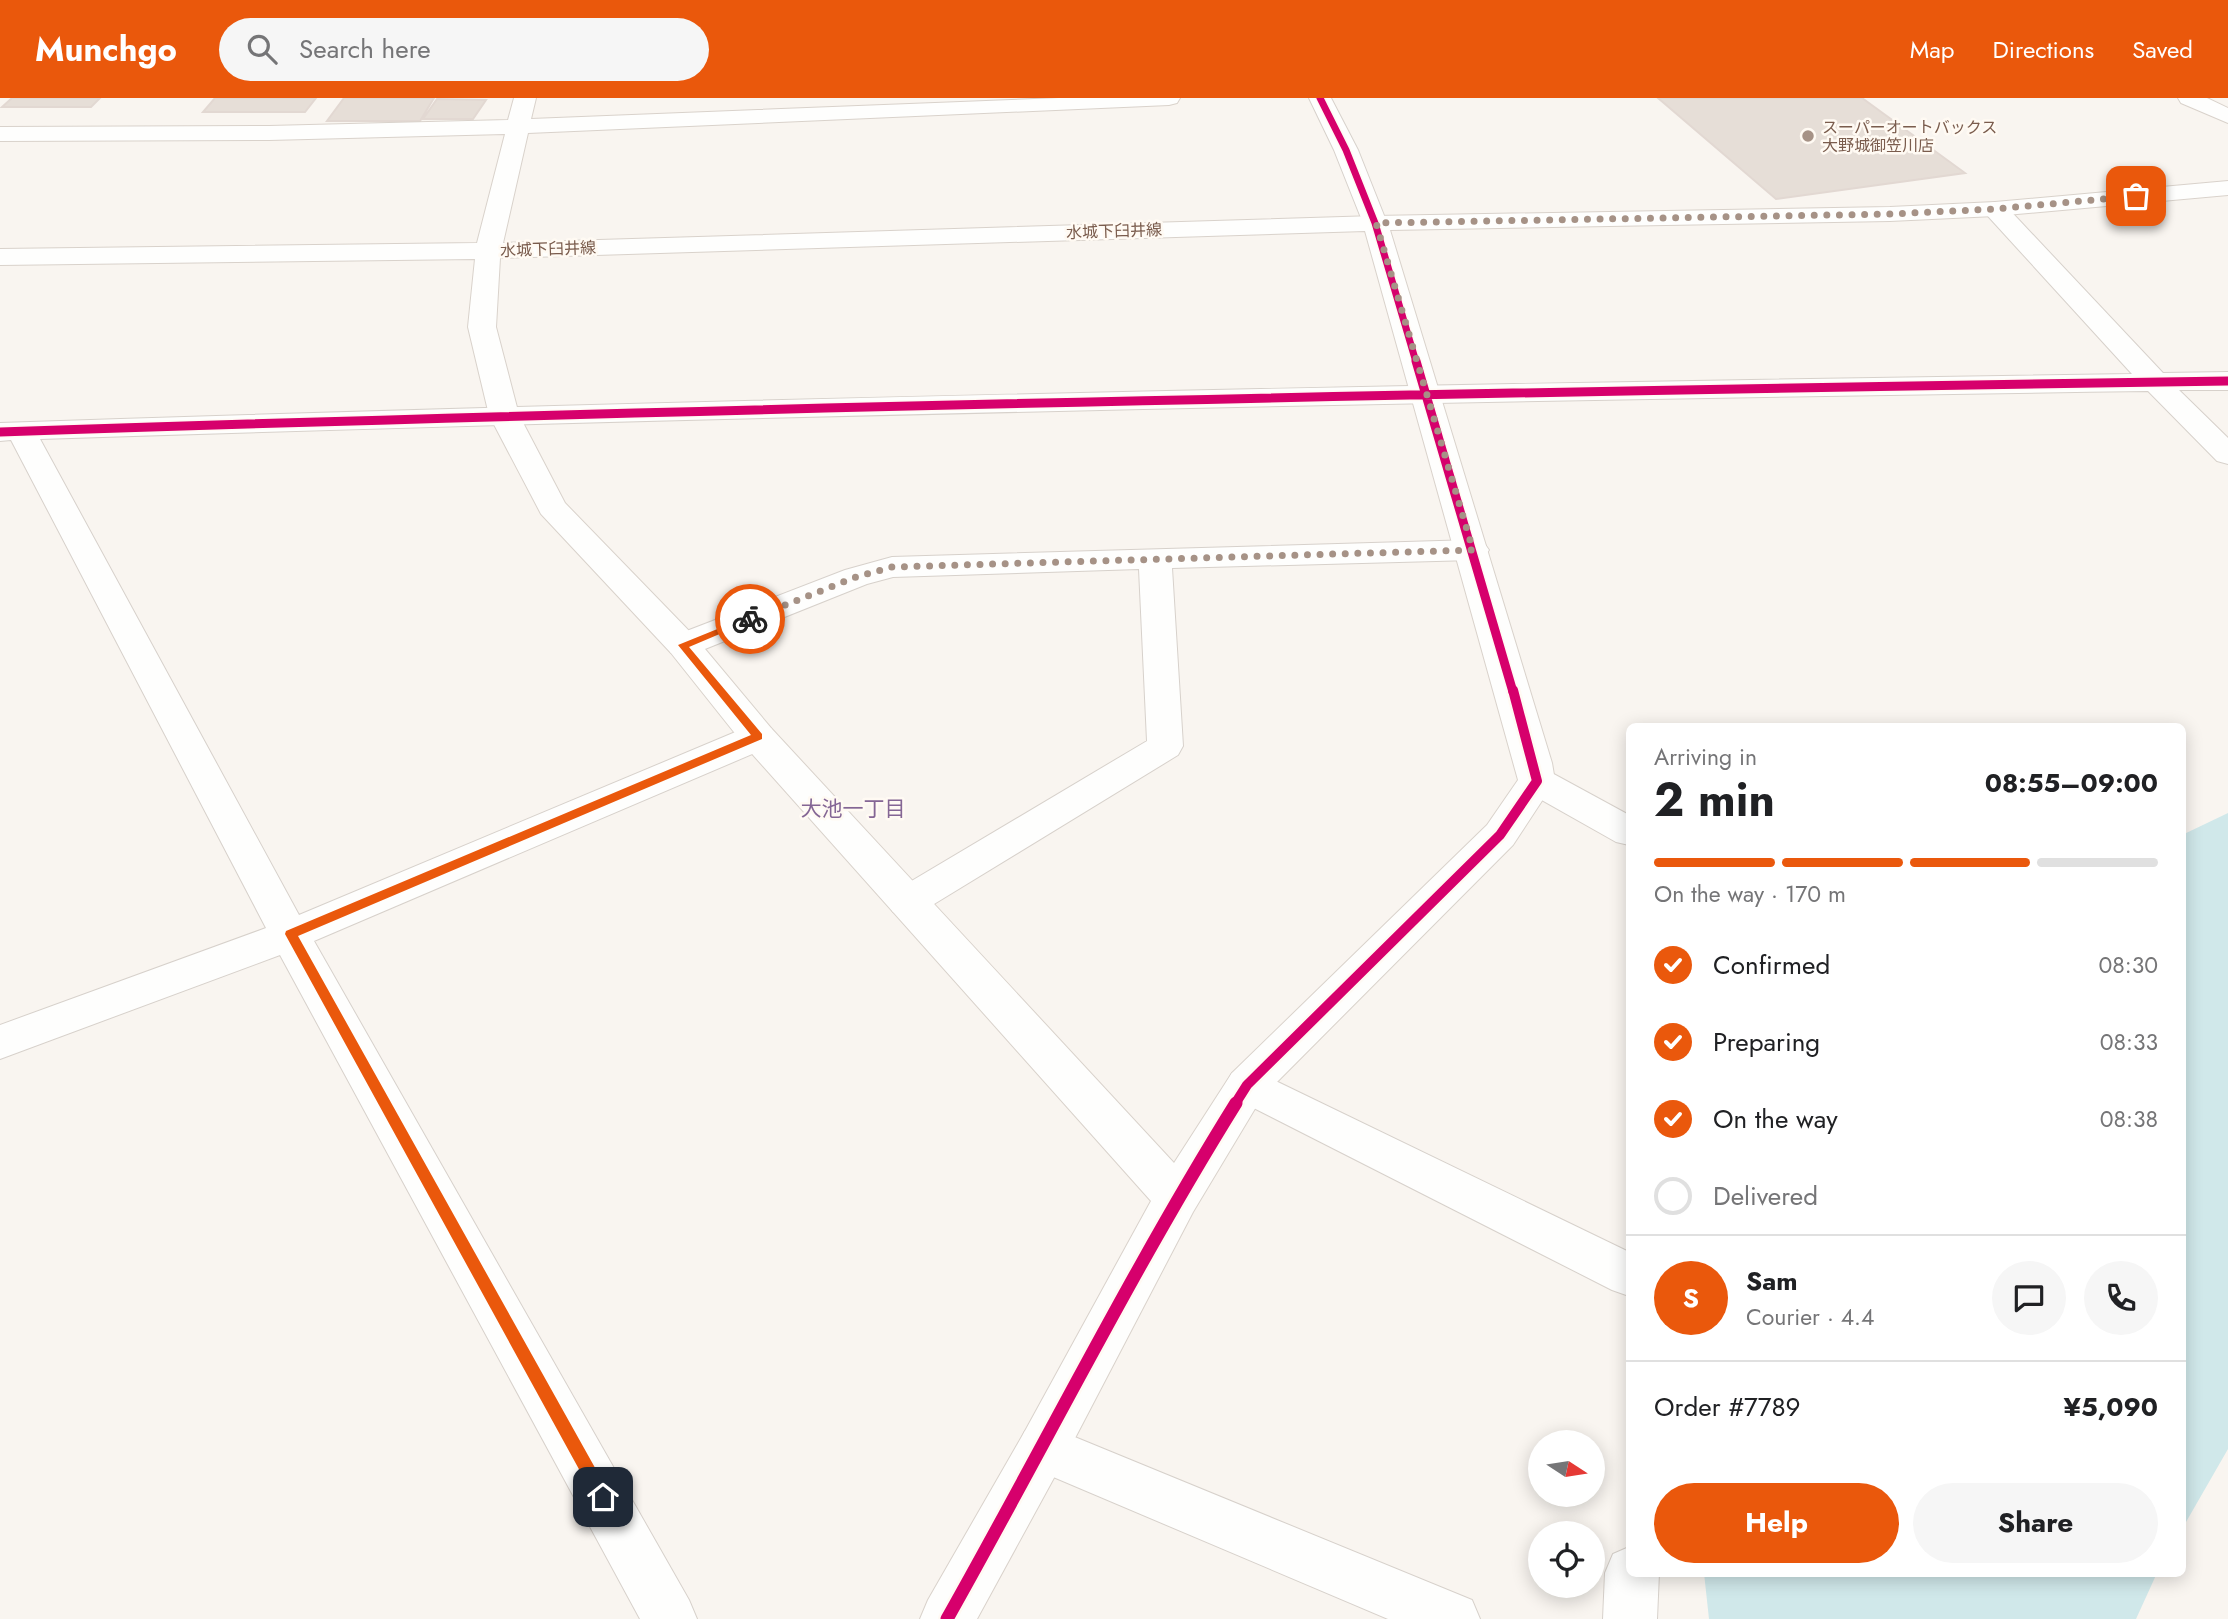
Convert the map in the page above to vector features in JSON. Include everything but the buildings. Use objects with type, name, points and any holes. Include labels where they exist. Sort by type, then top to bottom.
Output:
[{"type":"street","points":[[0,134],[128,135],[522,112],[1076,104],[1169,98]]},
{"type":"street","points":[[947,1619],[1043,1448],[1177,1198],[1247,1085],[1500,835],[1537,781],[1535,763],[1376,223],[1346,150],[1320,98]]},
{"type":"street","points":[[2189,98],[2228,117]]},
{"type":"street","points":[[522,112],[488,251],[482,327],[504,415],[552,507],[683,645],[758,737],[1177,1198]]},
{"type":"street","name":"水城下臼井線","points":[[0,257],[488,251],[1376,223],[1876,215],[1995,209],[2228,188]]},
{"type":"street","points":[[1995,209],[2156,383],[2228,455]]},
{"type":"street","points":[[670,1619],[11,432],[504,415],[1426,393],[2228,381]]},
{"type":"street","points":[[683,645],[856,577],[892,567],[1473,550]]},
{"type":"street","points":[[907,902],[1165,746],[1155,559]]},
{"type":"street","points":[[0,1042],[290,934],[758,737]]},
{"type":"street","points":[[1537,781],[1626,830]]},
{"type":"street","points":[[1247,1085],[1626,1274]]},
{"type":"street","points":[[1043,1448],[1452,1619]]},
{"type":"street","points":[[1630,1619],[1632,1577]]},
{"type":"water","points":[[2228,813],[2228,1449],[2186,1522],[2186,833]]},
{"type":"water","points":[[1704,1577],[2155,1577],[2136,1619],[1709,1619]]},
{"type":"cycle path","points":[[947,1619],[1043,1448],[1177,1198],[1247,1085],[1500,835],[1537,781],[1534,763],[1375,223],[1346,150],[1320,98]]},
{"type":"cycle path","points":[[0,432],[504,415],[1426,393],[2228,381]]},
{"type":"way so far","points":[[750,619],[856,577],[892,567],[1473,550],[1376,223],[1890,214],[1995,209],[2136,196]]},
{"type":"place","name":"スーパーオートバックス 大野城御笠川店","points":[[1808,136]]},
{"type":"district","name":"大池一丁目","points":[[853,809]]},
{"type":"route","points":[[603,1497],[290,934],[758,737],[683,645],[750,619]]}]
